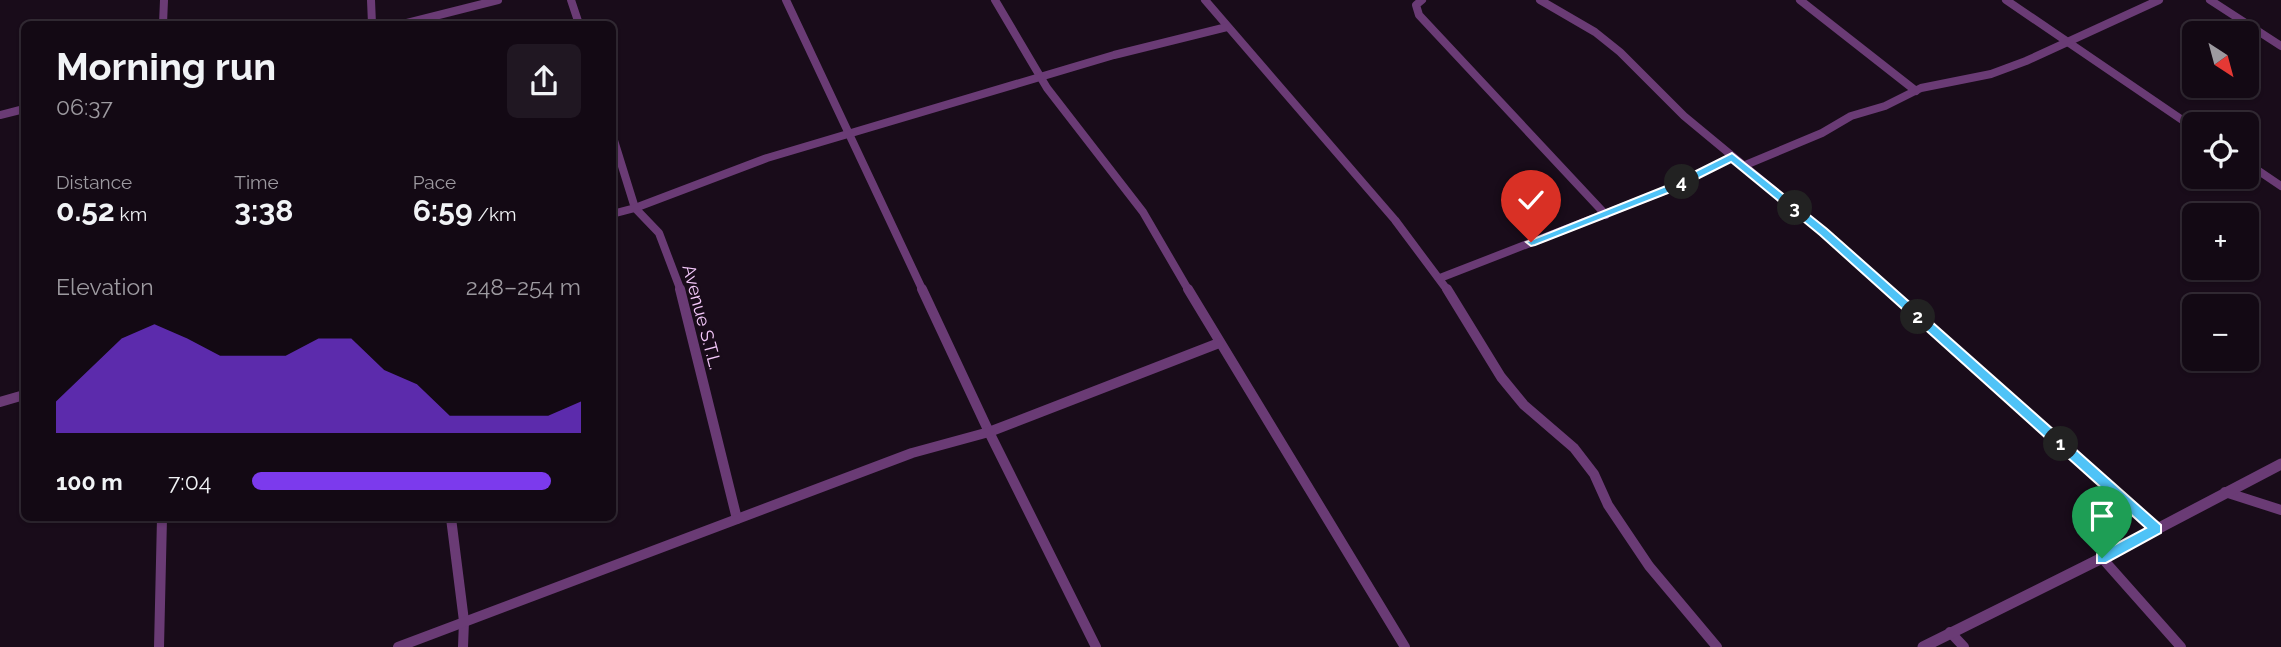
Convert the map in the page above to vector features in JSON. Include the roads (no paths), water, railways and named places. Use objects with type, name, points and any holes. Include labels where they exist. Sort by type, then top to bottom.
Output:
[{"type":"street","points":[[163,21],[164,0]]},
{"type":"street","points":[[371,0],[372,21]]},
{"type":"street","points":[[415,21],[498,0]]},
{"type":"street","points":[[571,0],[578,21]]},
{"type":"street","points":[[786,0],[989,432],[1096,647]]},
{"type":"street","points":[[995,0],[1040,77],[1143,212],[1219,343],[1405,647]]},
{"type":"street","points":[[1205,0],[1395,220],[1440,278],[1501,377],[1524,405],[1574,448],[1594,474],[1608,505],[1649,566],[1717,647]]},
{"type":"street","points":[[1422,0],[1416,5],[1419,15],[1606,215]]},
{"type":"street","points":[[1539,0],[1595,32],[1620,52],[1684,116],[1824,232],[2157,529]]},
{"type":"street","points":[[1800,0],[1916,91]]},
{"type":"street","points":[[2006,0],[2182,120]]},
{"type":"street","points":[[1743,166],[1822,133],[1850,116],[1885,106],[1916,91],[1991,74],[2053,50],[2159,0]]},
{"type":"street","points":[[2210,0],[2281,46]]},
{"type":"street","points":[[616,213],[767,158],[1040,77],[1227,27]]},
{"type":"street","points":[[0,115],[21,110]]},
{"type":"street","name":"Avenue S.T.L.","points":[[616,147],[635,208],[659,233],[677,276],[737,519]]},
{"type":"street","points":[[1440,278],[1606,215],[1732,157]]},
{"type":"street","points":[[2259,171],[2281,186]]},
{"type":"street","points":[[398,647],[912,453],[989,432],[1219,343]]},
{"type":"street","points":[[0,402],[21,396]]},
{"type":"street","points":[[1923,647],[2102,558],[2281,464]]},
{"type":"street","points":[[2225,492],[2281,510]]},
{"type":"street","points":[[159,647],[162,521]]},
{"type":"street","points":[[451,521],[464,621],[463,647]]},
{"type":"street","points":[[2102,558],[2182,647]]},
{"type":"street","points":[[1950,632],[1964,647]]}]
